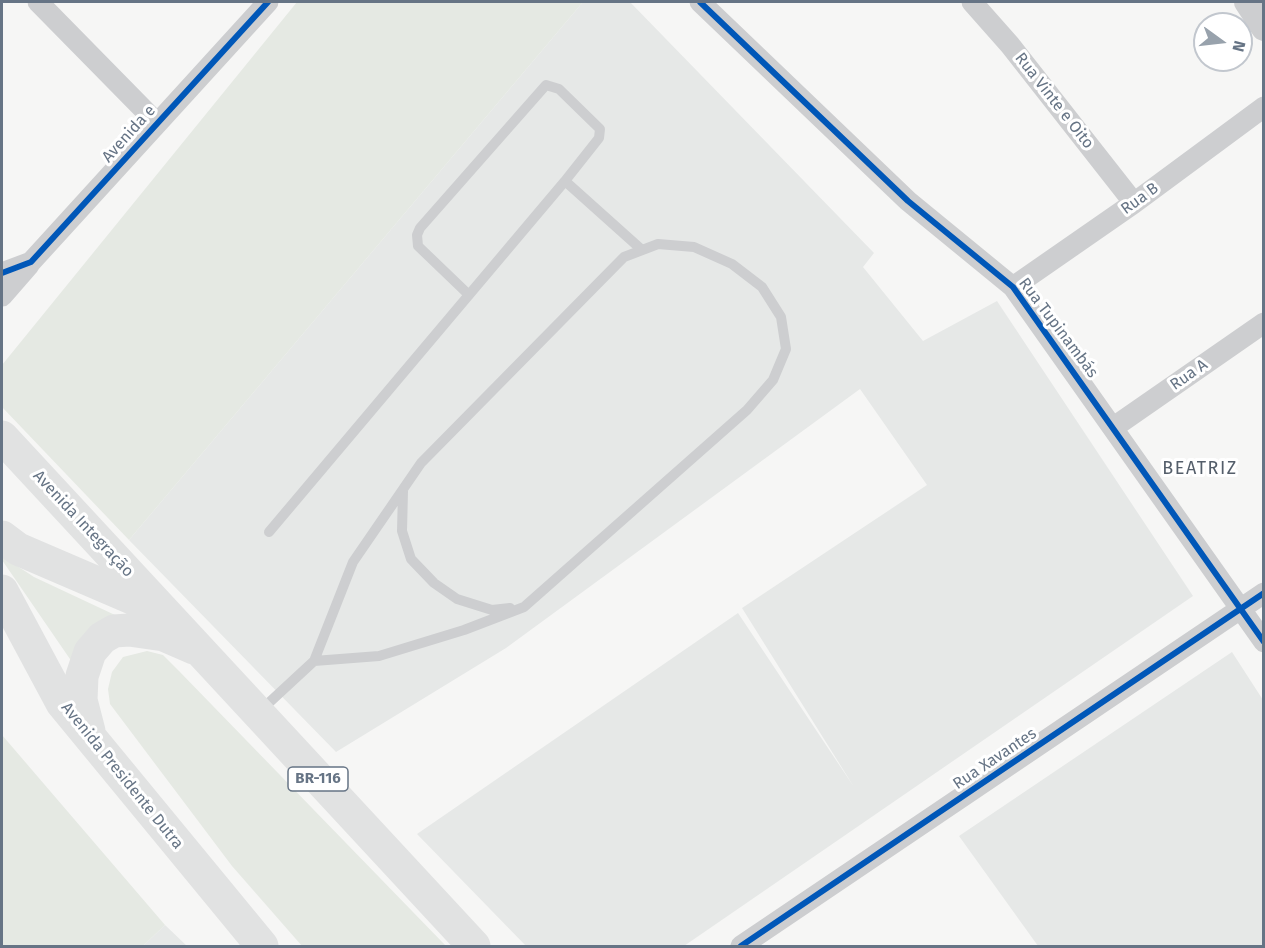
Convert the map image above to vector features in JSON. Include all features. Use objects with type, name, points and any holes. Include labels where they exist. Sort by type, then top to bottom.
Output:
[{"type":"highway","name":"Avenida Integração","points":[[2,437],[163,611]]},
{"type":"highway","name":"BR-116","points":[[2,537],[18,549],[163,611],[474,946]]},
{"type":"highway","name":"Avenida Presidente Dutra","points":[[2,591],[62,703],[94,745],[262,946]]},
{"type":"highway","points":[[94,745],[83,712],[80,688],[84,663],[102,638],[114,631],[142,631],[164,635],[199,650]]},
{"type":"street","points":[[38,2],[157,123]]},
{"type":"street","name":"Avenida e","points":[[2,273],[31,262],[268,2]]},
{"type":"street","name":"Rua Tupinambás","points":[[700,2],[908,201],[1013,286],[1263,642]]},
{"type":"street","name":"Rua Vinte e Oito","points":[[972,2],[1010,45],[1134,203]]},
{"type":"street","points":[[1246,2],[1263,28]]},
{"type":"street","name":"Rua B","points":[[1013,286],[1134,203],[1263,107]]},
{"type":"street","points":[[2,296],[31,262]]},
{"type":"street","name":"Rua A","points":[[1114,427],[1263,323]]},
{"type":"street","name":"Rua Xavantes","points":[[741,946],[1263,593]]},
{"type":"lane","points":[[269,532],[469,295],[565,181],[599,138],[600,129],[559,89],[546,85],[420,228],[417,235],[418,246],[469,295]]},
{"type":"lane","points":[[565,181],[642,250]]},
{"type":"lane","points":[[257,713],[314,661],[353,562],[421,463],[624,257],[658,244],[694,247],[732,264],[762,287],[782,317],[786,349],[773,380],[747,410],[524,608],[379,656],[314,661]]},
{"type":"lane","points":[[403,491],[402,531],[411,559],[434,583],[457,599],[492,610],[524,608]]},
{"type":"shaded area","points":[[297,2],[583,2],[129,540],[2,407],[2,365]]},
{"type":"shaded area","points":[[583,2],[630,2],[874,253],[863,267],[923,341],[997,301],[1193,596],[684,946],[526,946],[417,834],[738,613],[854,787],[742,608],[927,485],[860,389],[506,648],[336,752],[129,540]]},
{"type":"shaded area","points":[[2,556],[34,577],[115,615],[72,662],[2,560]]},
{"type":"shaded area","points":[[147,651],[163,655],[446,946],[302,946],[232,866],[110,704],[108,689],[112,672],[123,657]]},
{"type":"shaded area","points":[[1232,652],[1263,700],[1263,946],[1038,946],[959,836]]},
{"type":"shaded area","points":[[2,735],[165,925],[143,946],[2,946]]},
{"type":"shaded area","points":[[165,925],[187,946],[143,946]]},
{"type":"cycle path","points":[[2,273],[31,262],[268,2]]},
{"type":"cycle path","points":[[700,2],[908,201],[1013,287],[1264,642]]},
{"type":"cycle path","points":[[741,946],[1264,593]]},
{"type":"district","name":"BEATRIZ","points":[[1200,469]]}]
